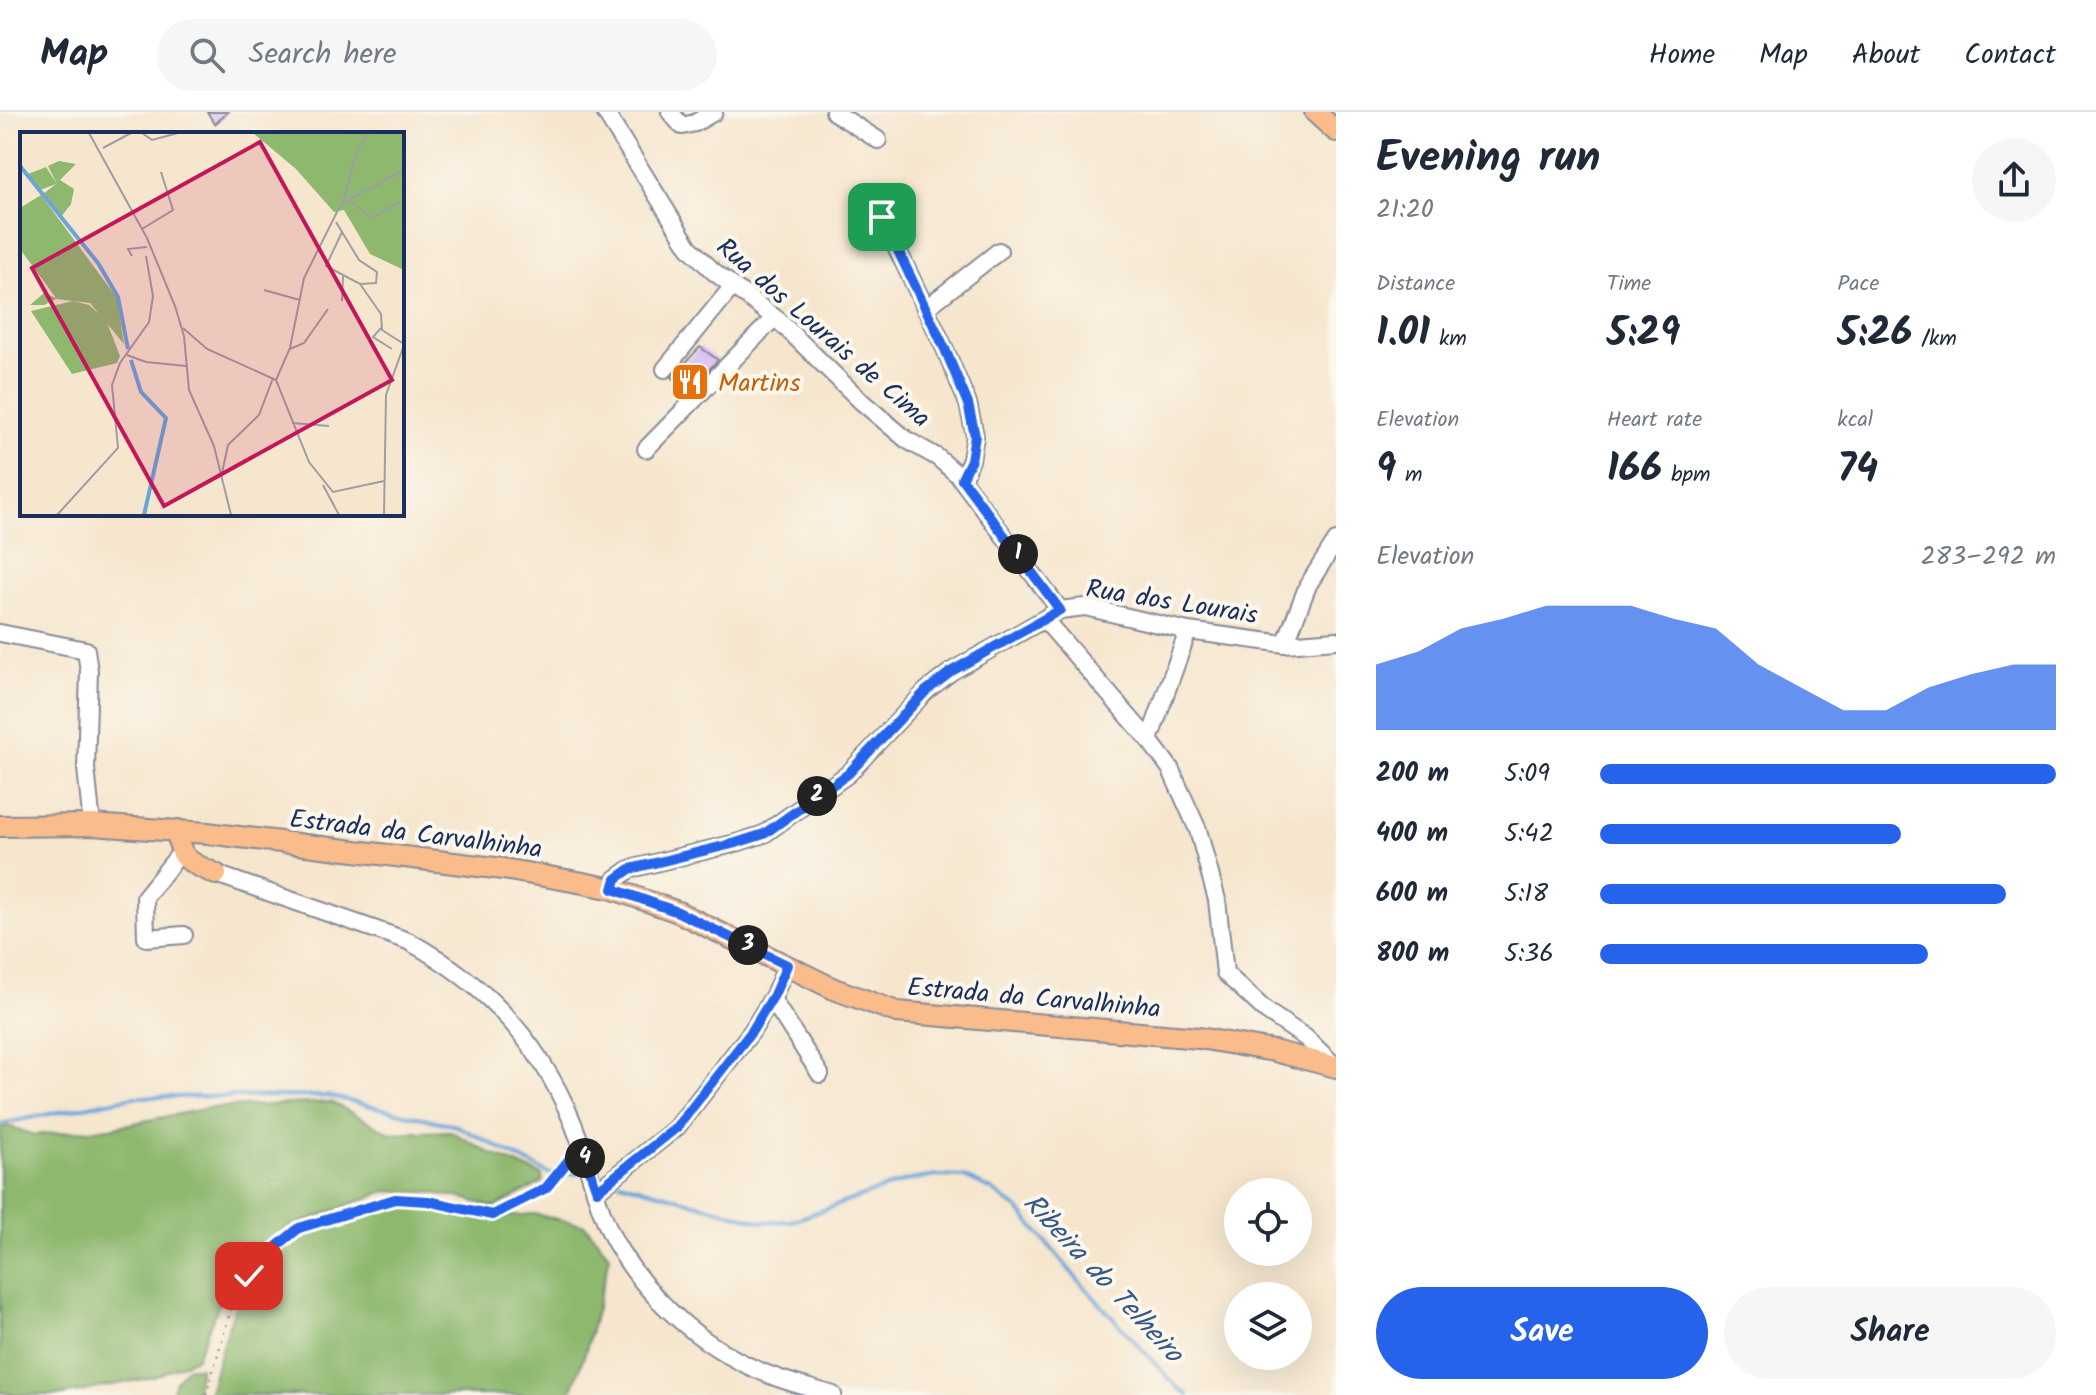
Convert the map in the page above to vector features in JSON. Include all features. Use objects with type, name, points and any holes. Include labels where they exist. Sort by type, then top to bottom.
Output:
[{"type":"main road","name":"Estrada da Carvalhinha","points":[[0,826],[92,825],[178,830],[193,848],[503,869],[613,889],[692,918],[860,1000],[897,1012],[1199,1038],[1274,1051],[1336,1067]]},
{"type":"main road","points":[[178,830],[216,874]]},
{"type":"street","name":"Rua dos Lourais de Cima","points":[[605,112],[689,247],[713,271],[774,318],[862,402],[907,440],[937,457],[962,479],[1060,610]]},
{"type":"street","points":[[670,112],[682,126],[695,123],[714,112]]},
{"type":"street","points":[[834,112],[878,140]]},
{"type":"street","points":[[882,217],[968,404],[975,436],[971,460],[962,479]]},
{"type":"street","points":[[925,309],[999,251]]},
{"type":"street","points":[[665,369],[733,286]]},
{"type":"street","points":[[646,449],[774,318]]},
{"type":"street","points":[[1285,644],[1308,585],[1336,541]]},
{"type":"street","name":"Rua dos Lourais","points":[[613,889],[616,879],[630,869],[764,834],[848,774],[926,691],[952,671],[1060,610],[1085,607],[1188,631],[1285,644],[1336,640]]},
{"type":"street","points":[[1044,619],[1170,768],[1198,830],[1206,858],[1217,900],[1225,973],[1266,1011],[1306,1038],[1336,1067]]},
{"type":"street","points":[[1149,740],[1188,631]]},
{"type":"street","points":[[0,633],[86,650],[89,671],[86,768],[92,825]]},
{"type":"street","points":[[184,935],[146,938],[145,897],[193,848]]},
{"type":"street","points":[[216,874],[389,933],[432,954],[452,969],[528,1040],[558,1088],[617,1246],[645,1286],[665,1308],[709,1342],[774,1377],[833,1395]]},
{"type":"street","points":[[597,1191],[677,1127],[744,1042],[772,999],[787,965]]},
{"type":"street","points":[[772,999],[820,1074]]},
{"type":"path","points":[[206,1395],[234,1299],[264,1257],[299,1228],[395,1199],[428,1201],[492,1215],[546,1188],[581,1145]]},
{"type":"green space","points":[[331,1102],[390,1133],[451,1131],[490,1153],[542,1175],[543,1182],[494,1208],[428,1192],[386,1191],[288,1228],[264,1247],[227,1286],[196,1358],[154,1377],[63,1395],[0,1392],[0,1128],[8,1126],[35,1135],[110,1128],[208,1108]]},
{"type":"green space","points":[[395,1201],[493,1218],[534,1214],[585,1225],[610,1256],[586,1350],[570,1395],[208,1395],[238,1303],[262,1263],[280,1246],[301,1233]]},
{"type":"green space","points":[[187,1367],[200,1367],[195,1395],[170,1395],[175,1382]]},
{"type":"building","points":[[207,112],[228,112],[215,124]]},
{"type":"building","name":"Martins","points":[[700,347],[718,360],[687,392],[672,377]]},
{"type":"waterway","name":"Ribeira do Telheiro","points":[[0,1124],[133,1097],[328,1096],[457,1126],[548,1173],[579,1174]]},
{"type":"waterway","name":"Ribeira do Telheiro","points":[[620,1182],[763,1222],[792,1221],[905,1181],[937,1176],[964,1177],[992,1190],[1019,1210],[1078,1280],[1177,1387],[1188,1395]]},
{"type":"place","name":"Martins","points":[[690,382]]},
{"type":"route","points":[[249,1276],[264,1257],[299,1228],[395,1199],[428,1201],[492,1215],[546,1188],[581,1145],[597,1191],[647,1152],[677,1127],[718,1077],[765,1011],[787,965],[678,912],[613,889],[616,879],[630,869],[764,834],[848,774],[926,691],[952,671],[1060,610],[962,479],[971,460],[975,436],[968,404],[882,217]]}]
